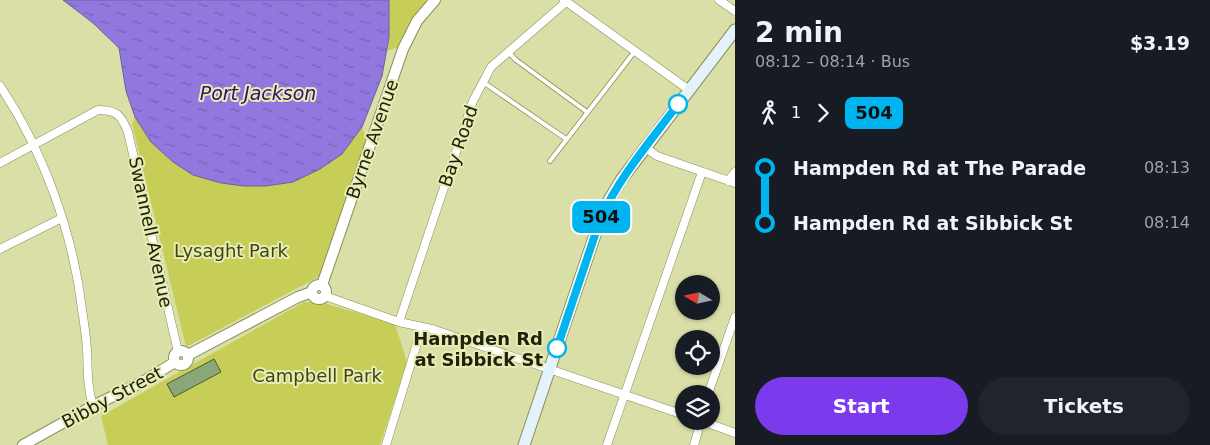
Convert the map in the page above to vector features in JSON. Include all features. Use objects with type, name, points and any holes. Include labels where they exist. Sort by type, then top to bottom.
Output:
[{"type":"main road","points":[[524,445],[603,213],[621,180],[735,30]]},
{"type":"street","name":"Byrne Avenue","points":[[322,285],[403,49],[417,21],[435,0]]},
{"type":"street","points":[[720,0],[735,11]]},
{"type":"street","points":[[565,1],[689,90]]},
{"type":"street","name":"Bay Road","points":[[399,322],[473,101],[491,67],[565,1]]},
{"type":"street","points":[[0,86],[50,180],[62,218],[82,307],[87,348],[88,391],[93,406]]},
{"type":"street","name":"Swannell Avenue","points":[[33,145],[98,110],[109,110],[118,114],[124,120],[180,357]]},
{"type":"street","points":[[0,163],[33,145]]},
{"type":"street","points":[[646,148],[657,156],[731,182],[735,172]]},
{"type":"street","points":[[607,445],[702,172]]},
{"type":"street","points":[[0,249],[62,218]]},
{"type":"street","points":[[325,296],[326,290],[322,285],[315,286],[312,292],[316,298],[325,296],[675,412]]},
{"type":"street","name":"Bibby Street","points":[[23,445],[93,406],[144,381],[180,357],[298,297],[312,292]]},
{"type":"street","points":[[711,385],[735,317]]},
{"type":"street","points":[[386,445],[422,327]]},
{"type":"street","points":[[720,428],[735,433]]},
{"type":"street","points":[[694,445],[698,430]]},
{"type":"lane","points":[[550,161],[635,51]]},
{"type":"lane","points":[[508,52],[516,60],[587,112]]},
{"type":"lane","points":[[483,82],[566,139]]},
{"type":"green space","points":[[389,0],[431,0],[399,47],[387,51],[389,37]]},
{"type":"green space","name":"Lysaght Park","points":[[135,117],[151,142],[173,162],[342,154],[362,127],[367,140],[320,276],[186,347],[132,124]]},
{"type":"green space","name":"Campbell Park","points":[[304,302],[324,303],[395,324],[407,362],[380,445],[108,445],[101,416]]},
{"type":"water","name":"Port Jackson","points":[[63,0],[389,0],[389,37],[382,76],[362,127],[342,154],[320,169],[293,182],[266,186],[244,186],[221,183],[193,175],[173,162],[151,142],[135,117],[126,91],[119,48],[93,23]]},
{"type":"building","points":[[214,359],[221,372],[174,397],[167,384]]},
{"type":"bus line","name":"504","points":[[557,348],[600,220],[609,200],[621,180],[678,104]]},
{"type":"place","name":"Hampden Rd at Sibbick St","points":[[557,348]]}]
